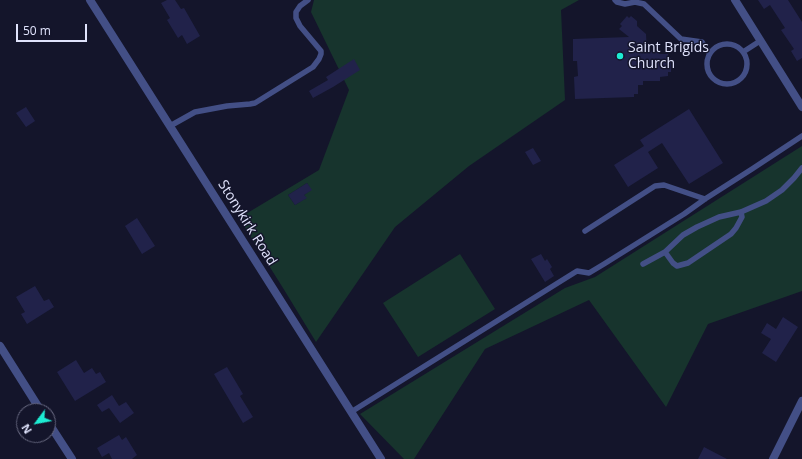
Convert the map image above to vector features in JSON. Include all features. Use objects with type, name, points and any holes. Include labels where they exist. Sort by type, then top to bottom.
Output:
[{"type":"street","name":"Stonykirk Road","points":[[90,0],[381,459]]},
{"type":"street","points":[[735,0],[802,107]]},
{"type":"street","points":[[0,346],[36,403]]},
{"type":"street","points":[[773,459],[802,400]]},
{"type":"street","points":[[56,434],[72,459]]},
{"type":"lane","points":[[170,126],[195,112],[255,103],[313,66],[319,59],[321,54],[320,51],[300,26],[296,18],[296,12],[300,6],[308,0]]},
{"type":"lane","points":[[615,0],[625,4],[635,2],[644,4],[682,39],[702,42],[709,53]]},
{"type":"lane","points":[[743,52],[760,41]]},
{"type":"lane","points":[[722,44],[730,44],[738,46],[743,52],[747,65],[742,77],[737,81],[724,84],[710,76],[706,61],[709,53],[715,47],[722,44]]},
{"type":"lane","points":[[351,412],[577,271],[589,273],[604,264],[684,214],[802,136]]},
{"type":"lane","points":[[643,264],[665,252],[683,235],[697,227],[719,218],[741,212],[766,201],[782,190],[802,168]]},
{"type":"lane","points":[[584,231],[655,186],[664,185],[705,199]]},
{"type":"lane","points":[[665,252],[677,266],[688,263],[731,234],[742,217],[741,212]]},
{"type":"green space","points":[[314,0],[579,0],[561,10],[565,100],[469,166],[395,227],[316,342],[239,218],[319,170],[349,90],[311,12]],"holes":[[[307,183],[311,190],[304,195],[306,198],[295,205],[288,195]]]},
{"type":"green space","points":[[802,146],[802,291],[708,324],[666,407],[589,300],[485,349],[414,459],[404,459],[360,414],[565,288],[595,277]]},
{"type":"green space","points":[[460,254],[495,309],[418,357],[383,303]]},
{"type":"building","points":[[167,0],[175,0],[181,9],[184,8],[200,36],[187,44],[182,35],[178,38],[167,20],[170,18],[161,3]]},
{"type":"building","points":[[758,0],[788,0],[802,22],[802,58],[797,61],[791,51],[794,49],[781,30],[785,28],[770,5],[764,9]]},
{"type":"building","name":"Saint Brigids Church","points":[[627,16],[629,18],[631,16],[637,21],[637,26],[646,34],[647,52],[659,51],[659,54],[668,54],[668,58],[671,58],[671,72],[668,72],[668,76],[660,77],[660,81],[643,81],[643,85],[638,85],[638,94],[634,94],[634,97],[575,99],[574,77],[578,76],[577,61],[573,61],[573,39],[629,37],[619,29],[622,26],[620,24]]},
{"type":"building","points":[[354,59],[360,70],[313,98],[309,91],[328,80],[326,77]]},
{"type":"building","points":[[26,107],[35,121],[26,127],[16,113]]},
{"type":"building","points":[[689,109],[723,163],[689,184],[662,143],[648,152],[658,168],[628,187],[614,165],[644,146],[640,140]]},
{"type":"building","points":[[533,148],[541,161],[533,165],[525,152]]},
{"type":"building","points":[[307,183],[312,190],[304,195],[307,198],[295,205],[288,195]]},
{"type":"building","points":[[137,218],[155,246],[142,254],[125,226]]},
{"type":"building","points":[[541,254],[545,261],[547,259],[552,267],[550,269],[554,276],[545,282],[531,259]]},
{"type":"building","points":[[35,286],[44,301],[49,299],[54,307],[27,324],[21,314],[25,312],[16,297]]},
{"type":"building","points":[[783,317],[798,327],[776,362],[762,353],[771,339],[761,333],[767,323],[776,329]]},
{"type":"building","points":[[76,360],[84,373],[92,368],[96,374],[100,372],[106,382],[75,401],[57,372]]},
{"type":"building","points":[[227,367],[243,394],[240,396],[253,417],[243,423],[214,374]]},
{"type":"building","points":[[112,395],[119,406],[126,402],[134,413],[120,423],[109,408],[102,412],[97,405]]},
{"type":"building","points":[[119,435],[122,440],[126,437],[137,455],[132,459],[112,459],[109,453],[102,457],[97,448]]},
{"type":"building","points":[[704,447],[727,459],[698,459]]},
{"type":"place","name":"Saint Brigids Church","points":[[620,56]]}]
